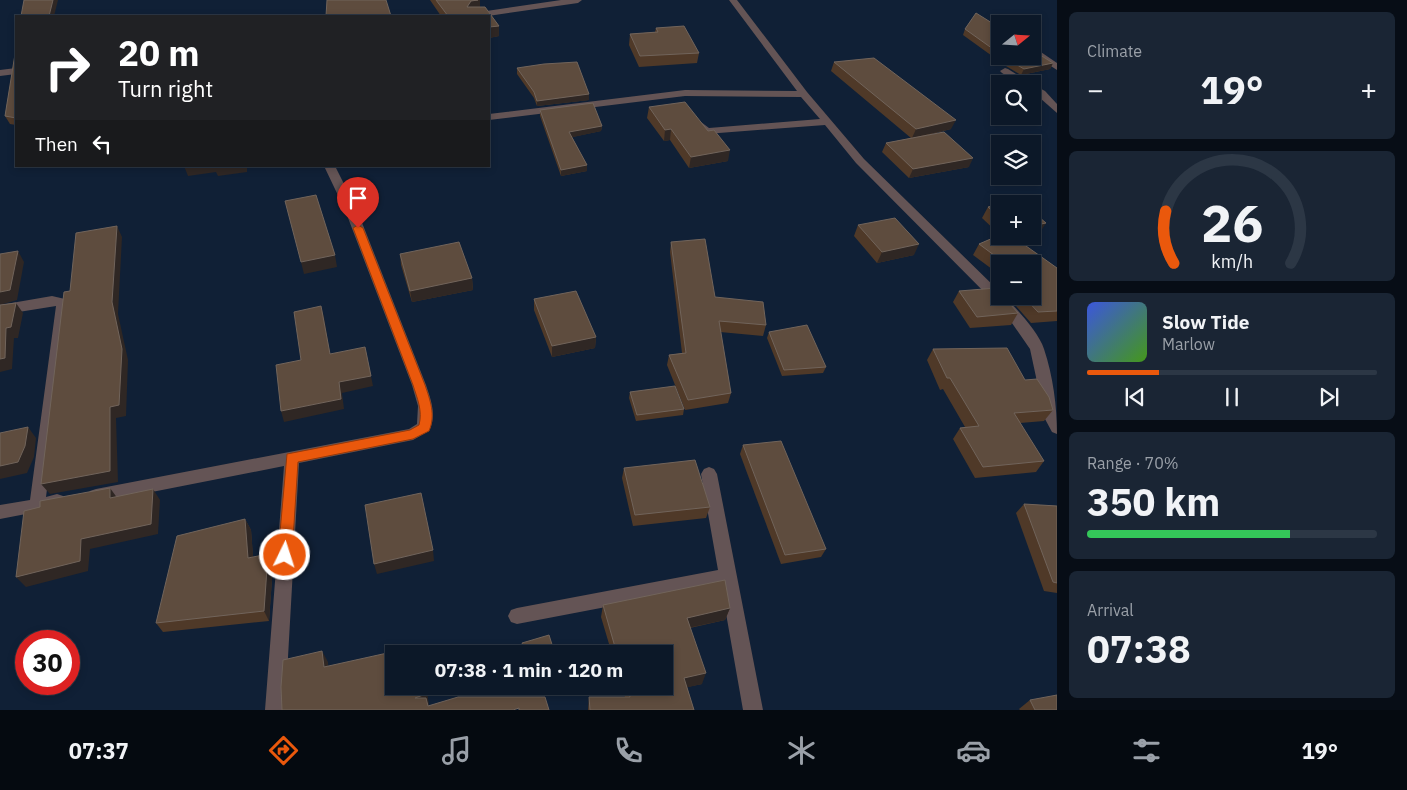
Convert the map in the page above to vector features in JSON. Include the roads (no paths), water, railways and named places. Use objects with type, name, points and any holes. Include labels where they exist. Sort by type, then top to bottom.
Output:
[{"type":"street","points":[[480,15],[578,0]]},
{"type":"street","points":[[733,0],[804,94],[860,161],[1010,310],[1037,348],[1052,420],[1057,428]]},
{"type":"street","points":[[1041,55],[1057,67]]},
{"type":"street","points":[[0,73],[15,70]]},
{"type":"street","points":[[1005,70],[1013,75]]},
{"type":"street","points":[[1041,92],[1057,110]]},
{"type":"street","points":[[490,117],[678,98],[804,94]]},
{"type":"street","points":[[694,116],[706,132],[827,122]]},
{"type":"street","points":[[0,512],[413,434],[424,427],[427,418],[419,385],[351,210],[330,167]]},
{"type":"street","points":[[0,310],[52,301],[60,302],[63,306],[37,506]]},
{"type":"street","points":[[275,710],[292,458]]},
{"type":"street","points":[[709,474],[753,710]]},
{"type":"street","points":[[517,616],[728,576]]}]
